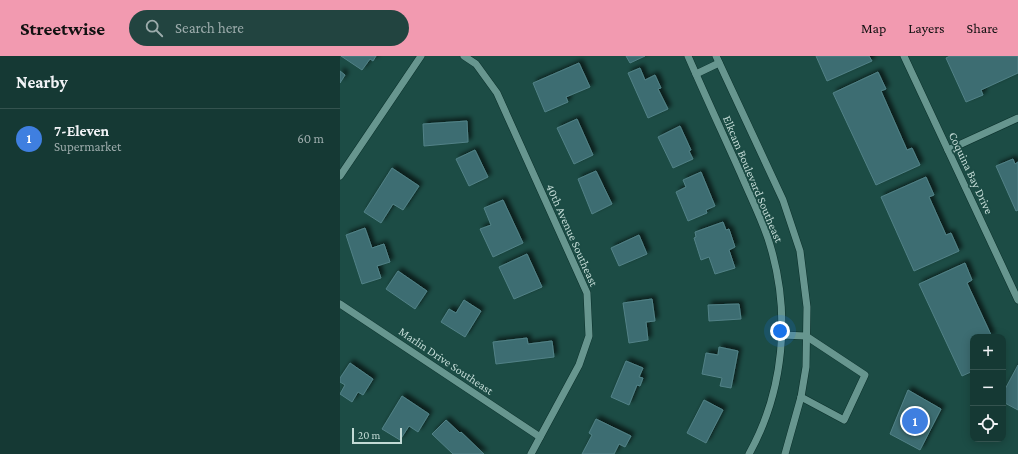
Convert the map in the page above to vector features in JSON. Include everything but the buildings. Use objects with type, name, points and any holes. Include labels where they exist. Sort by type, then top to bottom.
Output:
[{"type":"street","points":[[340,176],[421,56]]},
{"type":"street","name":"40th Avenue Southeast","points":[[464,56],[476,64],[498,93],[587,294],[589,336],[579,365],[531,454]]},
{"type":"street","name":"Elkcam Boulevard Southeast","points":[[688,56],[748,191],[770,245],[780,293],[782,335],[774,392],[759,435],[749,454]]},
{"type":"street","name":"Coquina Bay Drive","points":[[904,56],[1018,300]]},
{"type":"street","points":[[696,74],[717,59]]},
{"type":"street","name":"Elkcam Boulevard Southeast","points":[[717,59],[783,200],[800,251],[807,307],[806,367],[801,397],[785,454]]},
{"type":"street","points":[[948,150],[1018,118]]},
{"type":"street","name":"Marlin Drive Southeast","points":[[340,304],[540,436]]},
{"type":"street","points":[[782,335],[806,336],[865,375],[844,420],[801,397]]},
{"type":"place","name":"7-Eleven","points":[[915,421]]}]
